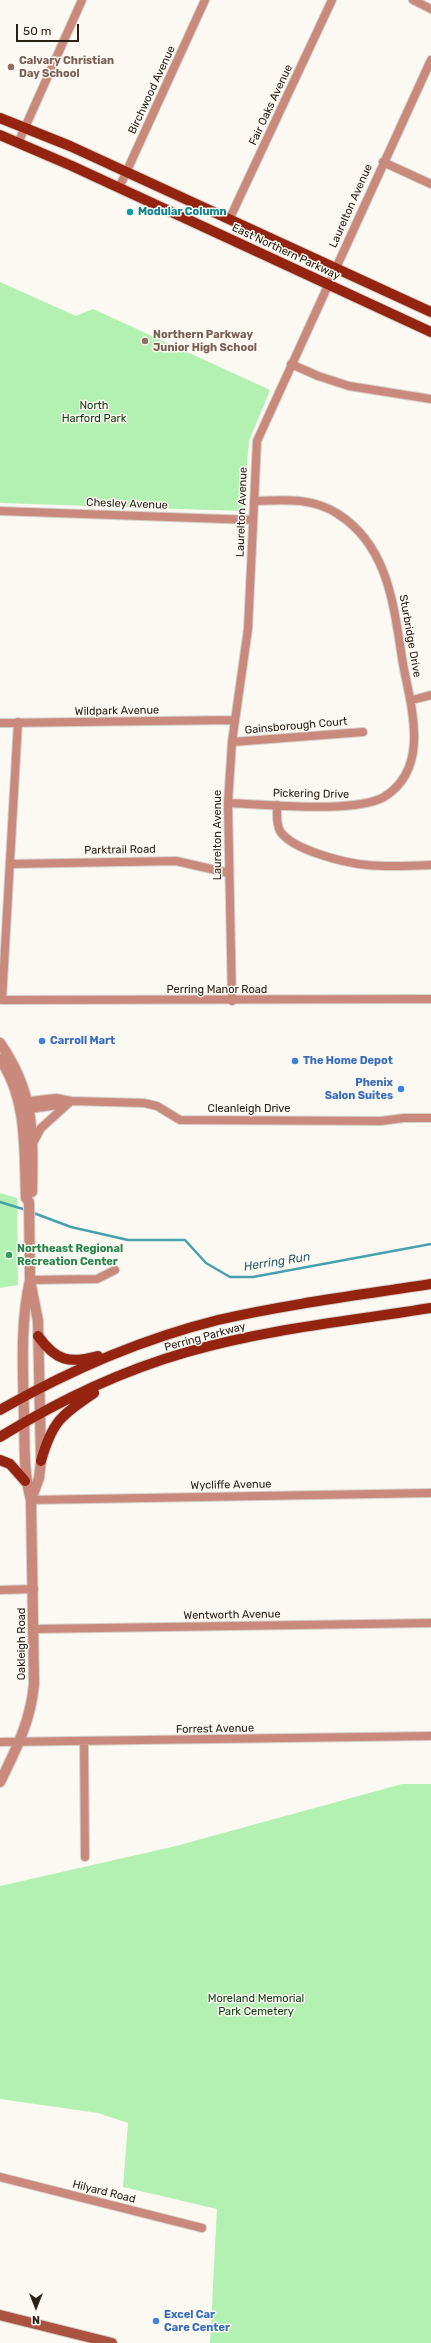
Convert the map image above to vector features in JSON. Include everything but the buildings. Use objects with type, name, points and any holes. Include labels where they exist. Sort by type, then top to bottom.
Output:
[{"type":"main road","name":"East Northern Parkway","points":[[0,118],[24,126],[431,312]]},
{"type":"main road","name":"East Northern Parkway","points":[[0,135],[119,188],[431,332]]},
{"type":"main road","name":"Perring Parkway","points":[[0,1410],[39,1388],[86,1366],[148,1342],[218,1320],[258,1312],[431,1284]]},
{"type":"main road","name":"Perring Parkway","points":[[0,1436],[40,1414],[118,1376],[187,1352],[222,1343],[431,1308]]},
{"type":"main road","points":[[38,1336],[52,1353],[68,1360],[92,1357],[148,1342]]},
{"type":"main road","points":[[41,1461],[46,1441],[58,1420],[67,1411],[118,1376]]},
{"type":"main road","points":[[0,1460],[10,1464],[25,1481]]},
{"type":"main road","points":[[0,2315],[112,2343]]},
{"type":"street","points":[[18,143],[24,126],[82,0]]},
{"type":"street","name":"Birchwood Avenue","points":[[119,188],[205,0]]},
{"type":"street","name":"Fair Oaks Avenue","points":[[229,220],[332,0]]},
{"type":"street","points":[[412,0],[431,9]]},
{"type":"street","name":"Laurelton Avenue","points":[[232,1001],[228,802],[234,720],[248,629],[257,441],[327,284],[431,60]]},
{"type":"street","points":[[383,162],[431,184]]},
{"type":"street","points":[[291,364],[318,376],[349,386],[431,399]]},
{"type":"street","name":"Sturbridge Drive","points":[[254,501],[291,500],[318,504],[340,514],[363,537],[379,562],[391,592],[405,672],[412,700]]},
{"type":"street","name":"Chesley Avenue","points":[[0,511],[253,520]]},
{"type":"street","points":[[412,700],[431,695]]},
{"type":"street","name":"Pickering Drive","points":[[228,802],[344,807],[362,805],[384,797],[394,790],[410,767],[414,753],[416,719],[412,700]]},
{"type":"street","name":"Wildpark Avenue","points":[[0,722],[234,720]]},
{"type":"street","points":[[1,1001],[18,722]]},
{"type":"street","name":"Gainsborough Court","points":[[232,742],[363,732]]},
{"type":"street","points":[[276,804],[276,818],[281,833],[290,841],[303,848],[367,865],[431,865]]},
{"type":"street","name":"Parktrail Road","points":[[10,864],[176,861],[229,873]]},
{"type":"street","name":"Perring Manor Road","points":[[1,1001],[431,999]]},
{"type":"street","name":"Oakleigh Road","points":[[0,1043],[18,1074],[25,1090],[26,1198],[29,1203]]},
{"type":"street","name":"Oakleigh Road","points":[[0,1059],[24,1106],[33,1143],[32,1198],[29,1203],[30,1280],[36,1306],[38,1336],[41,1461],[39,1478],[32,1500],[34,1589],[33,1693],[20,1741],[0,1782]]},
{"type":"street","points":[[33,1143],[41,1128],[72,1101]]},
{"type":"street","name":"Cleanleigh Drive","points":[[24,1106],[58,1106],[72,1101],[144,1102],[157,1106],[180,1120],[381,1121],[404,1118],[431,1118]]},
{"type":"street","points":[[30,1280],[97,1279],[115,1270]]},
{"type":"street","name":"Oakleigh Road","points":[[30,1280],[24,1305],[23,1324],[25,1481],[32,1500]]},
{"type":"street","name":"Wycliffe Avenue","points":[[32,1500],[431,1493]]},
{"type":"street","points":[[0,1590],[34,1589]]},
{"type":"street","name":"Wentworth Avenue","points":[[34,1629],[431,1623]]},
{"type":"street","name":"Forrest Avenue","points":[[0,1742],[20,1741],[35,1743],[431,1736]]},
{"type":"street","points":[[84,1741],[85,1857]]},
{"type":"street","name":"Hilyard Road","points":[[0,2177],[202,2228]]},
{"type":"green space","name":"North Harford Park","points":[[0,282],[76,316],[93,309],[270,390],[249,441],[243,511],[0,503]]},
{"type":"green space","name":"Northeast Regional Recreation Center","points":[[0,1193],[17,1198],[18,1285],[0,1288]]},
{"type":"green space","name":"Moreland Memorial Park Cemetery","points":[[402,1784],[431,1784],[431,2343],[210,2343],[217,2209],[123,2187],[128,2123],[98,2113],[0,2099],[0,1886],[176,1846]]},
{"type":"waterway","name":"Herring Run","points":[[0,1202],[26,1210]]},
{"type":"waterway","name":"Herring Run","points":[[31,1212],[71,1227],[128,1240],[185,1240],[206,1263],[230,1277],[253,1277],[431,1244]]},
{"type":"place","name":"Calvary Christian Day School","points":[[11,67]]},
{"type":"place","name":"Modular Column","points":[[130,212]]},
{"type":"place","name":"Northern Parkway Junior High School","points":[[145,341]]},
{"type":"place","name":"Carroll Mart","points":[[42,1041]]},
{"type":"place","name":"The Home Depot","points":[[295,1061]]},
{"type":"place","name":"Phenix Salon Suites","points":[[401,1089]]},
{"type":"place","name":"Northeast Regional Recreation Center","points":[[9,1255]]},
{"type":"place","name":"Excel Car Care Center","points":[[156,2321]]}]
